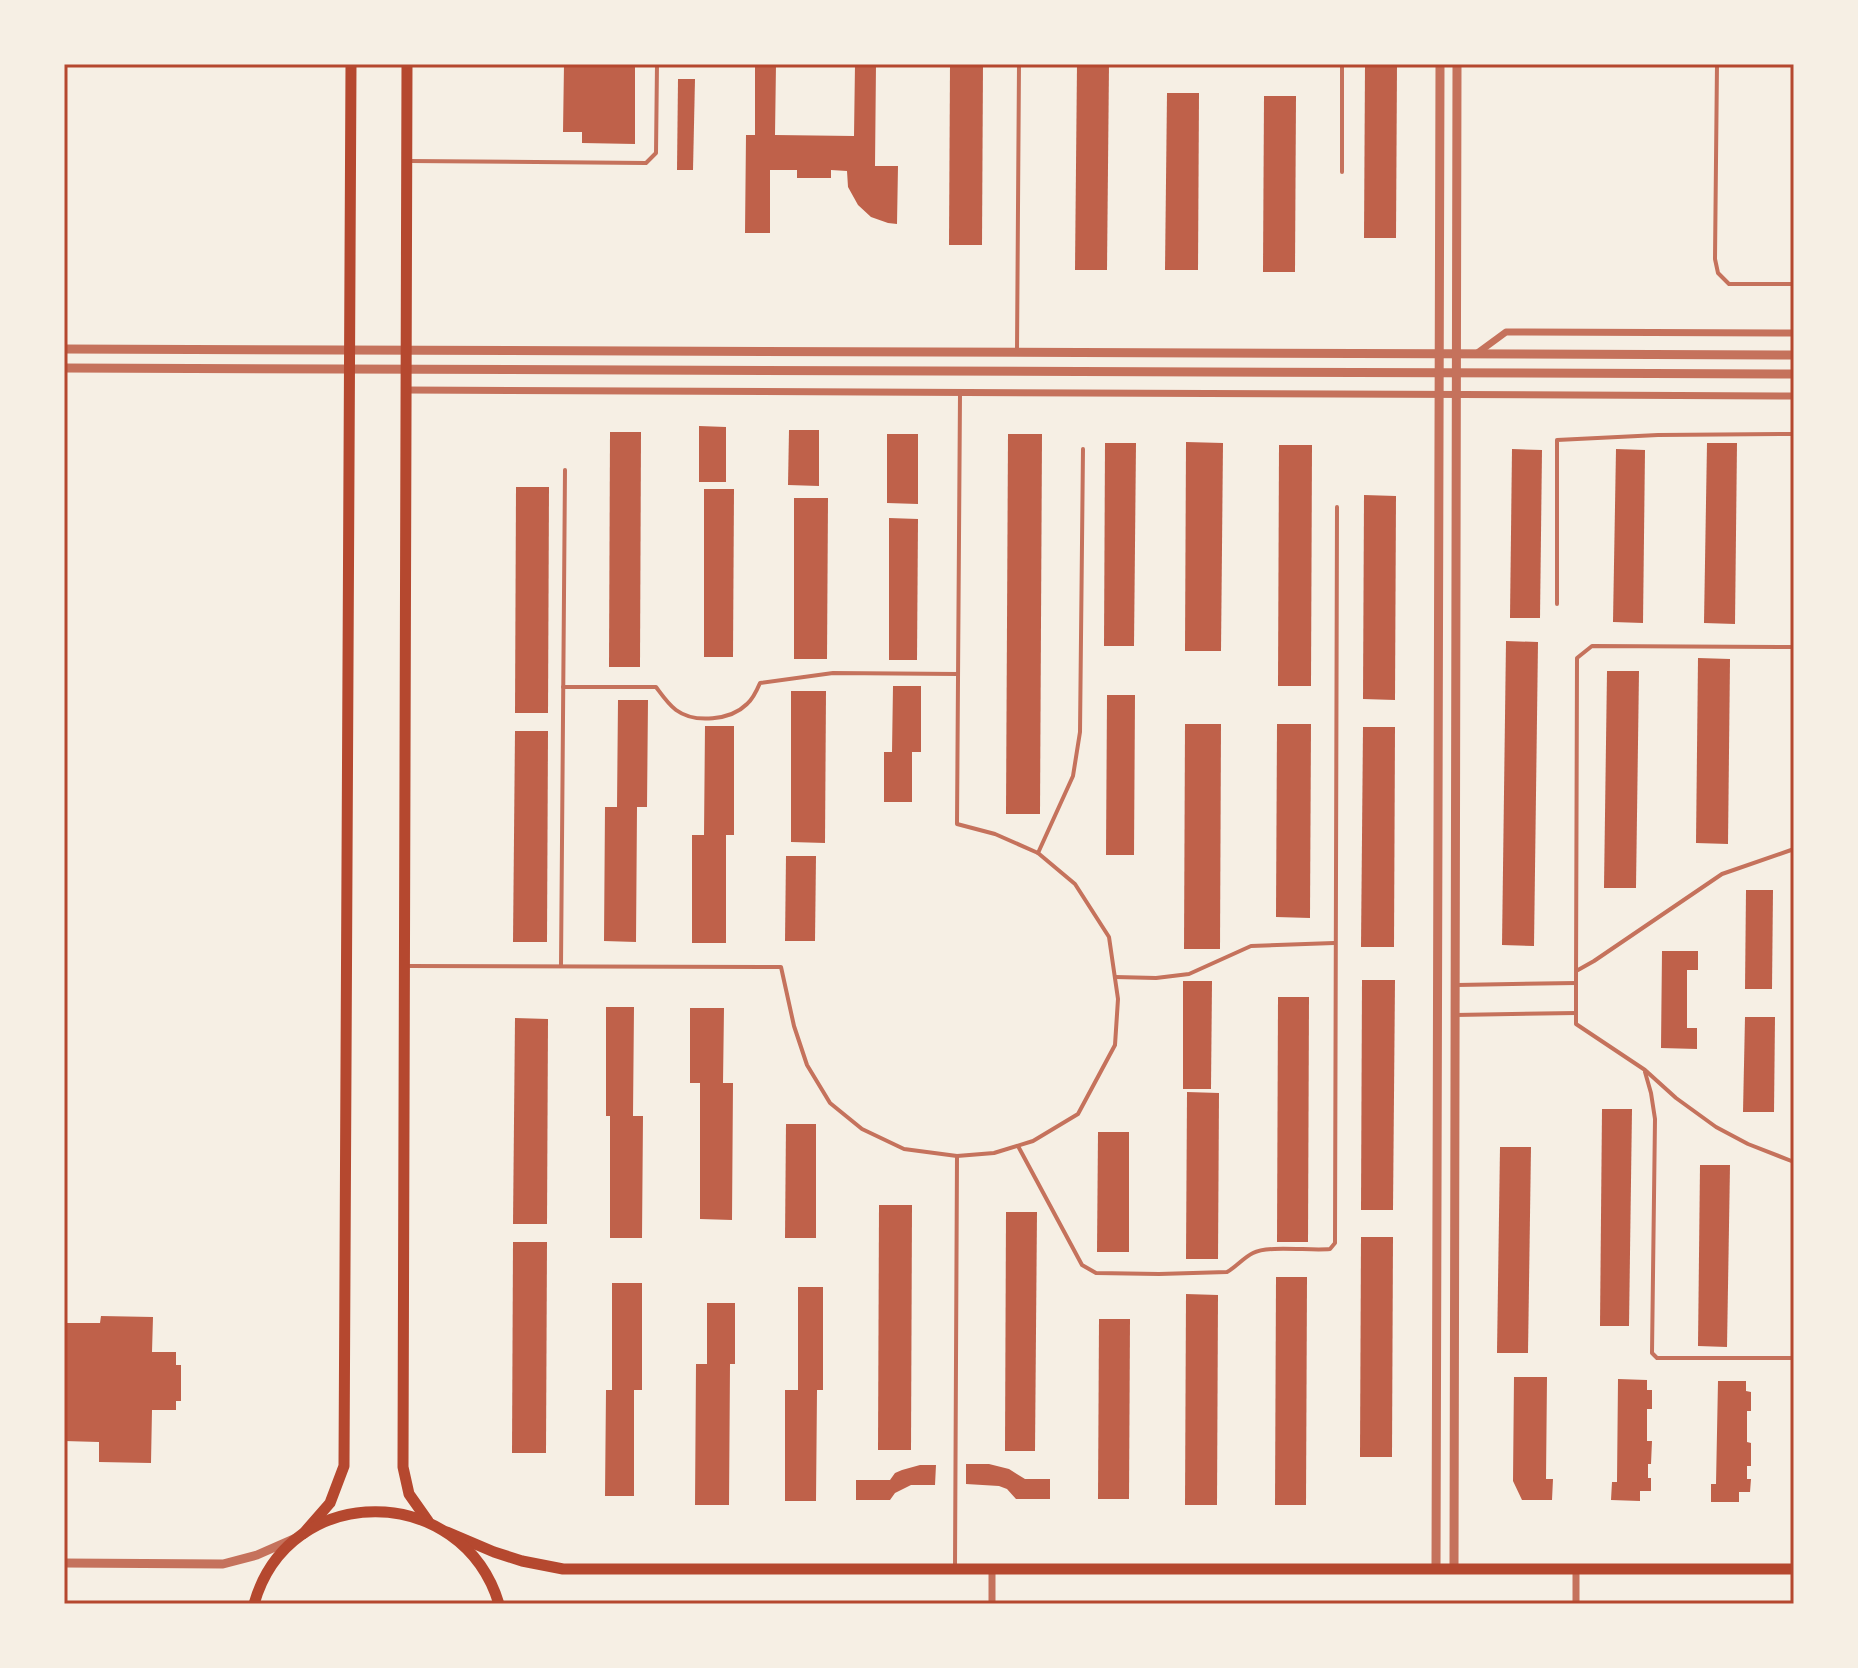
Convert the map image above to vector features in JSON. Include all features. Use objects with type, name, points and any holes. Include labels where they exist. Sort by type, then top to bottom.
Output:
[{"type":"main road","points":[[254,1604],[275,1561],[330,1503],[344,1466],[351,64]]},
{"type":"main road","points":[[407,64],[403,1467],[409,1494],[428,1521]]},
{"type":"main road","points":[[302,1535],[332,1519],[364,1511],[386,1511],[428,1521],[494,1552],[563,1569],[1794,1569]]},
{"type":"main road","points":[[447,1532],[478,1562],[490,1580],[499,1604]]},
{"type":"street","points":[[1436,1569],[1440,64]]},
{"type":"street","points":[[1454,1569],[1457,64]]},
{"type":"street","points":[[1476,354],[1506,332],[1794,333]]},
{"type":"street","points":[[64,349],[1794,355]]},
{"type":"street","points":[[64,368],[1794,374]]},
{"type":"street","points":[[406,390],[1794,396]]},
{"type":"street","points":[[64,1563],[223,1564],[257,1555],[302,1535]]},
{"type":"street","points":[[992,1569],[992,1604]]},
{"type":"street","points":[[1576,1569],[1576,1604]]},
{"type":"lane","points":[[406,160],[646,163],[656,153],[657,64]]},
{"type":"lane","points":[[1017,352],[1019,64]]},
{"type":"lane","points":[[1342,64],[1342,172]]},
{"type":"lane","points":[[1717,64],[1715,259],[1718,273],[1729,284],[1794,284]]},
{"type":"lane","points":[[404,966],[781,967],[794,1026],[807,1065],[830,1103],[862,1129],[904,1149],[957,1156],[994,1153],[1033,1141],[1078,1114],[1115,1045],[1118,999],[1109,937],[1075,884],[1038,853],[995,834],[957,824],[960,391]]},
{"type":"lane","points":[[1557,604],[1557,440],[1658,435],[1794,434]]},
{"type":"lane","points":[[1038,853],[1073,776],[1080,732],[1083,449]]},
{"type":"lane","points":[[561,966],[565,470]]},
{"type":"lane","points":[[1018,1146],[1082,1265],[1096,1273],[1227,1272],[1254,1252],[1330,1249],[1335,1243],[1337,507]]},
{"type":"lane","points":[[1794,647],[1592,646],[1577,658],[1576,971],[1576,1024],[1645,1070],[1676,1098],[1716,1127],[1748,1144],[1794,1162]]},
{"type":"lane","points":[[563,687],[656,687],[679,712],[697,718],[718,718],[736,713],[750,703],[760,683],[833,673],[958,674]]},
{"type":"lane","points":[[1576,971],[1722,874],[1794,849]]},
{"type":"lane","points":[[1115,977],[1156,978],[1189,974],[1251,946],[1335,943]]},
{"type":"lane","points":[[1455,985],[1576,983]]},
{"type":"lane","points":[[1455,1015],[1576,1013]]},
{"type":"lane","points":[[1645,1070],[1655,1119],[1652,1353],[1657,1358],[1794,1358]]},
{"type":"lane","points":[[955,1569],[957,1156]]},
{"type":"building","points":[[564,64],[635,64],[635,144],[582,143],[582,132],[563,132]]},
{"type":"building","points":[[755,64],[776,64],[775,135],[854,136],[855,64],[876,64],[875,166],[898,166],[897,224],[871,217],[858,205],[848,187],[847,171],[831,170],[831,178],[797,178],[797,170],[770,170],[770,233],[745,233],[746,135],[755,135]]},
{"type":"building","points":[[950,64],[983,64],[982,245],[949,245]]},
{"type":"building","points":[[1077,64],[1109,64],[1107,270],[1075,270]]},
{"type":"building","points":[[1365,64],[1397,64],[1396,238],[1364,238]]},
{"type":"building","points":[[678,79],[695,79],[693,170],[677,170]]},
{"type":"building","points":[[1167,93],[1199,93],[1198,270],[1165,270]]},
{"type":"building","points":[[1264,96],[1296,96],[1295,272],[1263,272]]},
{"type":"building","points":[[699,426],[726,427],[726,482],[699,482]]},
{"type":"building","points":[[789,430],[819,430],[819,486],[788,485]]},
{"type":"building","points":[[610,432],[641,432],[640,667],[609,667]]},
{"type":"building","points":[[887,434],[918,434],[918,504],[887,503]]},
{"type":"building","points":[[1008,434],[1042,434],[1040,814],[1006,814]]},
{"type":"building","points":[[1186,442],[1223,443],[1221,651],[1185,651]]},
{"type":"building","points":[[1105,443],[1136,443],[1134,646],[1104,646]]},
{"type":"building","points":[[1707,443],[1737,443],[1735,624],[1704,623]]},
{"type":"building","points":[[1279,445],[1312,445],[1311,686],[1278,686]]},
{"type":"building","points":[[1512,449],[1542,450],[1540,618],[1510,618]]},
{"type":"building","points":[[1616,449],[1645,450],[1643,623],[1613,622]]},
{"type":"building","points":[[516,487],[549,487],[548,713],[515,713]]},
{"type":"building","points":[[704,489],[734,489],[733,657],[704,657]]},
{"type":"building","points":[[1364,495],[1396,496],[1395,700],[1363,699]]},
{"type":"building","points":[[794,498],[828,498],[827,659],[794,659]]},
{"type":"building","points":[[889,518],[918,519],[917,660],[889,660]]},
{"type":"building","points":[[1506,641],[1538,642],[1534,946],[1502,945]]},
{"type":"building","points":[[1698,658],[1730,659],[1728,844],[1696,843]]},
{"type":"building","points":[[1607,671],[1639,671],[1636,888],[1604,888]]},
{"type":"building","points":[[893,686],[921,686],[921,752],[912,752],[912,802],[884,802],[884,752],[892,752]]},
{"type":"building","points":[[791,691],[826,691],[825,843],[791,842]]},
{"type":"building","points":[[1107,695],[1135,695],[1134,855],[1106,855]]},
{"type":"building","points":[[618,700],[648,700],[647,807],[637,807],[636,942],[604,941],[605,807],[617,807]]},
{"type":"building","points":[[1185,724],[1221,724],[1220,949],[1184,949]]},
{"type":"building","points":[[1277,724],[1311,724],[1310,918],[1276,917]]},
{"type":"building","points":[[705,726],[734,726],[734,835],[726,835],[726,943],[692,943],[692,835],[704,835]]},
{"type":"building","points":[[1363,727],[1395,727],[1394,947],[1361,947]]},
{"type":"building","points":[[515,731],[548,731],[547,942],[513,942]]},
{"type":"building","points":[[786,856],[816,856],[815,941],[785,941]]},
{"type":"building","points":[[1746,890],[1773,890],[1772,989],[1745,989]]},
{"type":"building","points":[[1662,951],[1698,951],[1698,970],[1687,970],[1687,1028],[1697,1028],[1697,1049],[1661,1048]]},
{"type":"building","points":[[1362,980],[1395,980],[1393,1210],[1361,1210]]},
{"type":"building","points":[[1183,981],[1212,981],[1211,1089],[1183,1089]]},
{"type":"building","points":[[1278,997],[1309,997],[1308,1242],[1277,1242]]},
{"type":"building","points":[[606,1007],[634,1007],[633,1116],[643,1116],[642,1238],[610,1238]]},
{"type":"building","points":[[690,1008],[724,1008],[723,1083],[733,1083],[732,1220],[700,1219],[700,1083],[690,1083]]},
{"type":"building","points":[[1745,1017],[1775,1017],[1774,1112],[1743,1112]]},
{"type":"building","points":[[515,1018],[548,1019],[547,1224],[513,1224]]},
{"type":"building","points":[[1187,1092],[1219,1093],[1218,1259],[1186,1259]]},
{"type":"building","points":[[1602,1109],[1632,1109],[1629,1326],[1600,1326]]},
{"type":"building","points":[[786,1124],[816,1124],[816,1238],[785,1238]]},
{"type":"building","points":[[1098,1132],[1129,1132],[1129,1252],[1097,1252]]},
{"type":"building","points":[[1500,1147],[1531,1147],[1528,1353],[1497,1353]]},
{"type":"building","points":[[1700,1165],[1730,1165],[1727,1347],[1698,1346]]},
{"type":"building","points":[[879,1205],[912,1205],[911,1450],[878,1450]]},
{"type":"building","points":[[1006,1212],[1037,1212],[1035,1451],[1005,1451]]},
{"type":"building","points":[[1361,1237],[1393,1237],[1392,1457],[1360,1457]]},
{"type":"building","points":[[513,1242],[547,1242],[546,1453],[512,1453]]},
{"type":"building","points":[[1276,1277],[1307,1277],[1306,1505],[1275,1505]]},
{"type":"building","points":[[612,1283],[642,1283],[642,1390],[634,1390],[634,1496],[605,1496],[606,1390],[612,1390]]},
{"type":"building","points":[[798,1287],[823,1287],[823,1390],[817,1390],[816,1501],[785,1501],[785,1390],[798,1390]]},
{"type":"building","points":[[1186,1294],[1218,1295],[1217,1505],[1185,1505]]},
{"type":"building","points":[[707,1303],[735,1303],[735,1364],[730,1364],[729,1505],[695,1505],[696,1364],[707,1364]]},
{"type":"building","points":[[101,1316],[153,1317],[152,1352],[176,1352],[176,1365],[181,1365],[181,1401],[176,1401],[176,1410],[152,1410],[151,1463],[99,1462],[99,1442],[64,1441],[64,1323],[100,1323]]},
{"type":"building","points":[[1099,1319],[1130,1319],[1129,1499],[1098,1499]]},
{"type":"building","points":[[1514,1377],[1547,1377],[1546,1479],[1553,1479],[1552,1500],[1522,1500],[1513,1481]]},
{"type":"building","points":[[1618,1379],[1647,1380],[1647,1390],[1652,1390],[1652,1409],[1647,1409],[1647,1441],[1652,1441],[1651,1464],[1648,1464],[1651,1491],[1640,1491],[1640,1501],[1611,1500],[1612,1482],[1617,1482]]},
{"type":"building","points":[[1718,1381],[1746,1381],[1746,1391],[1751,1392],[1751,1411],[1747,1411],[1747,1442],[1751,1443],[1751,1466],[1747,1466],[1747,1479],[1751,1479],[1750,1492],[1739,1492],[1739,1502],[1711,1502],[1711,1484],[1716,1484]]},
{"type":"building","points":[[966,1464],[989,1464],[1009,1469],[1025,1479],[1050,1479],[1050,1499],[1016,1499],[1007,1489],[999,1486],[966,1484]]},
{"type":"building","points":[[920,1465],[936,1465],[935,1485],[911,1485],[895,1493],[890,1500],[856,1500],[856,1480],[890,1480],[895,1473]]}]
